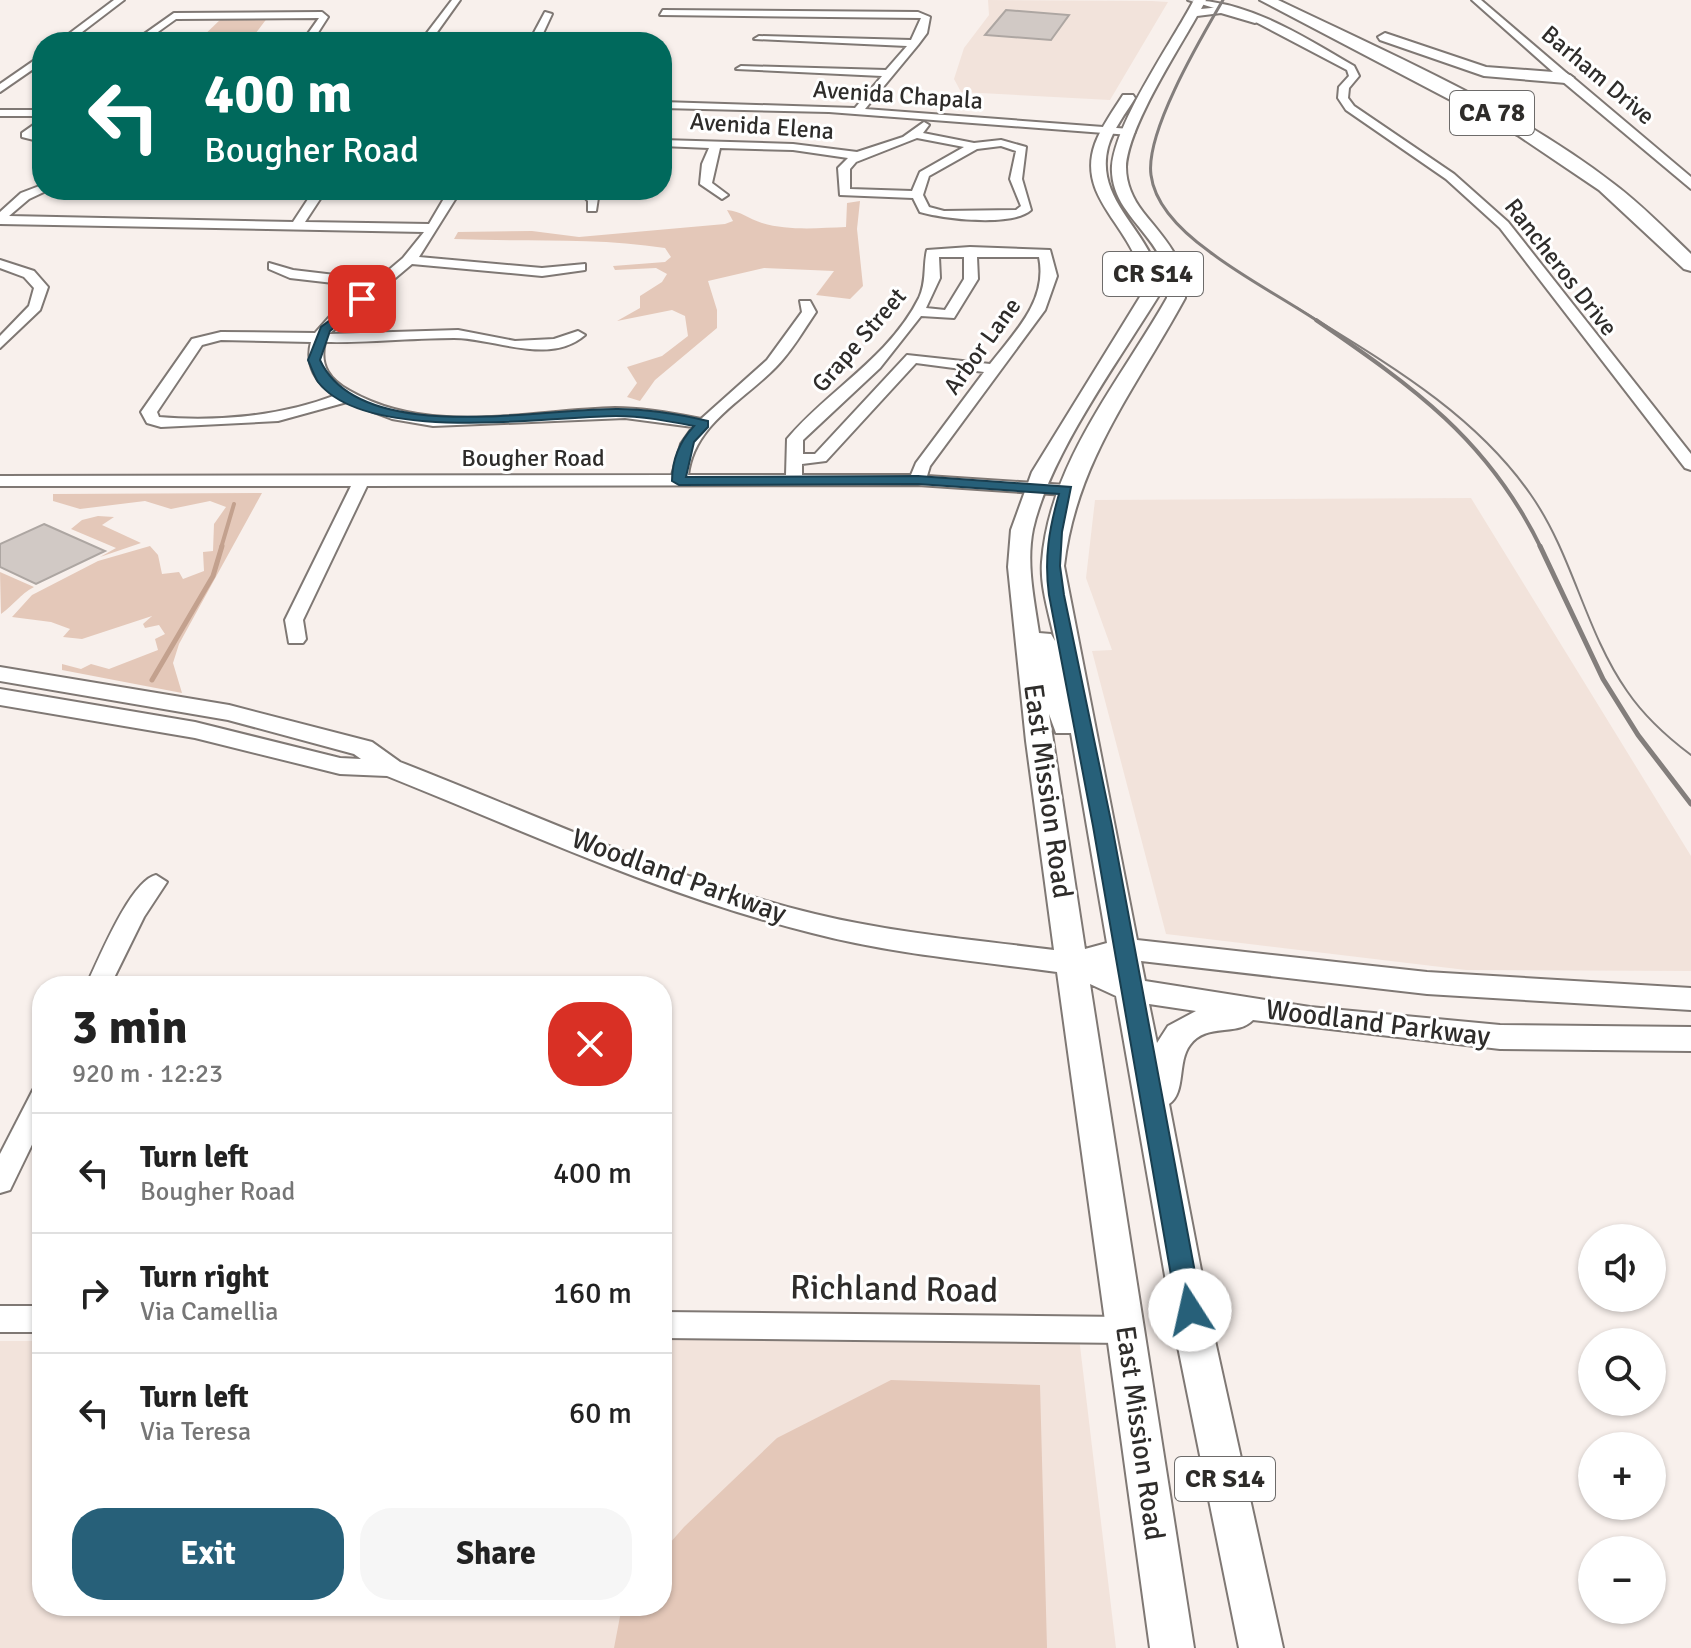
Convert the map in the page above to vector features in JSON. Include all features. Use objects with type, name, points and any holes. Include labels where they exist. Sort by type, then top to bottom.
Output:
[{"type":"highway","name":"CA 78","points":[[1267,0],[1480,107],[1550,148],[1627,204],[1691,265]]},
{"type":"highway","name":"CA 78","points":[[1292,0],[1511,108],[1625,179]]},
{"type":"highway","points":[[1292,0],[1484,71],[1566,78]]},
{"type":"main road","points":[[1191,3],[1255,20]]},
{"type":"main road","name":"East Mission Road","points":[[1191,3],[1167,64],[1130,132],[1121,157],[1120,179],[1131,206],[1175,262],[1179,284],[1168,313],[1066,490],[1055,532],[1053,566],[1193,1327],[1261,1648]]},
{"type":"main road","points":[[1153,54],[1160,55],[1167,64]]},
{"type":"main road","name":"Barham Drive","points":[[1566,78],[1691,185]]},
{"type":"main road","name":"East Mission Road","points":[[1133,90],[1110,130],[1098,159],[1102,191],[1110,209],[1147,255],[1154,275],[1152,292],[1035,488],[1022,530],[1019,567],[1072,963],[1172,1648]]},
{"type":"main road","points":[[1023,604],[1040,629],[1073,759],[1091,763]]},
{"type":"main road","name":"Woodland Parkway","points":[[0,674],[229,713],[363,748],[391,768],[719,897],[814,924],[886,939],[1072,963],[1132,990],[1310,1018],[1500,1037],[1691,1039]]},
{"type":"main road","name":"Woodland Parkway","points":[[0,697],[195,730],[340,766],[391,768]]},
{"type":"main road","name":"Woodland Parkway","points":[[1072,963],[1124,949],[1427,983],[1691,999]]},
{"type":"main road","points":[[1158,1131],[1163,1062],[1170,1044],[1182,1030],[1219,1016],[1310,1018]]},
{"type":"street","points":[[77,32],[120,0]]},
{"type":"street","points":[[432,32],[456,0]]},
{"type":"street","points":[[666,0],[661,17],[909,14],[926,17],[927,23],[915,43],[858,111]]},
{"type":"street","name":"Barham Drive","points":[[1476,0],[1566,78]]},
{"type":"street","points":[[539,32],[548,14]]},
{"type":"street","points":[[152,32],[174,16],[322,15],[324,17],[314,32]]},
{"type":"street","name":"Rancheros Drive","points":[[1255,20],[1351,68],[1354,76],[1344,87],[1343,96],[1350,108],[1442,171],[1480,200],[1504,225],[1691,465]]},
{"type":"street","points":[[759,39],[915,43]]},
{"type":"street","points":[[0,89],[6,80],[32,64]]},
{"type":"street","points":[[741,69],[889,73]]},
{"type":"street","name":"Avenida Chapala","points":[[672,105],[858,111],[1130,132]]},
{"type":"street","points":[[0,113],[32,113]]},
{"type":"street","points":[[917,195],[855,195],[844,192],[844,168],[860,156],[914,134],[930,117]]},
{"type":"street","points":[[914,134],[974,146],[1001,143],[1022,149],[1016,179],[1027,207],[1019,214],[943,215],[924,209],[917,195],[924,174],[974,146]]},
{"type":"street","name":"Avenida Elena","points":[[672,143],[793,147],[860,156]]},
{"type":"street","points":[[717,143],[708,164],[706,184],[722,195]]},
{"type":"street","points":[[0,219],[32,193]]},
{"type":"street","points":[[298,224],[314,200]]},
{"type":"street","points":[[449,200],[409,260],[319,337],[314,360],[324,381],[346,397],[397,414],[468,422],[616,413],[660,415],[704,424]]},
{"type":"street","points":[[592,200],[592,208]]},
{"type":"street","points":[[0,219],[433,228]]},
{"type":"street","points":[[920,312],[949,315],[971,279],[970,251]]},
{"type":"street","name":"Grape Street","points":[[794,481],[795,439],[838,401],[920,312],[934,277],[932,253],[970,251]]},
{"type":"street","name":"Arbor Lane","points":[[918,480],[922,466],[1038,310],[1050,276],[1045,253],[970,251]]},
{"type":"street","points":[[409,260],[477,264],[545,275],[580,267]]},
{"type":"street","points":[[0,264],[29,274],[41,287],[35,307],[0,344]]},
{"type":"street","points":[[274,266],[290,274],[381,284]]},
{"type":"street","points":[[679,481],[679,467],[687,441],[773,362],[809,312],[805,304]]},
{"type":"street","points":[[346,397],[323,407],[255,420],[161,422],[152,420],[149,412],[197,342],[221,336],[458,334],[515,345],[556,343],[578,335]]},
{"type":"street","points":[[794,460],[820,458],[912,358],[992,369]]},
{"type":"street","name":"Bougher Road","points":[[0,481],[918,480],[1066,490]]},
{"type":"street","points":[[296,639],[294,620],[361,481]]},
{"type":"street","points":[[103,976],[133,915],[156,882]]},
{"type":"street","points":[[0,1182],[32,1117]]},
{"type":"street","points":[[0,1319],[32,1319]]},
{"type":"street","name":"Richland Road","points":[[672,1325],[1124,1330]]},
{"type":"shaded area","points":[[988,0],[1168,2],[1110,100],[961,92],[954,79],[964,48],[989,15]]},
{"type":"shaded area","points":[[268,17],[257,32],[207,32],[222,18]]},
{"type":"shaded area","points":[[860,201],[857,229],[863,286],[850,299],[816,295],[834,271],[764,268],[708,281],[717,310],[717,328],[655,380],[640,401],[627,397],[637,383],[627,367],[662,356],[688,336],[685,316],[672,310],[617,321],[640,308],[640,296],[662,282],[667,274],[656,268],[615,270],[613,266],[665,262],[671,257],[665,248],[586,241],[454,239],[458,232],[532,231],[579,237],[725,224],[733,221],[727,210],[783,227],[846,227],[847,203]]},
{"type":"shaded area","points":[[262,493],[179,644],[173,663],[182,693],[62,670],[62,664],[81,669],[91,664],[109,669],[158,650],[155,639],[165,634],[159,625],[145,628],[143,624],[152,616],[82,639],[63,637],[70,629],[51,622],[12,617],[32,595],[98,561],[150,546],[158,555],[162,574],[179,572],[183,579],[204,571],[203,552],[213,551],[214,524],[226,507],[210,501],[171,509],[145,501],[80,509],[53,501],[53,494]]},
{"type":"shaded area","points":[[1471,498],[1691,856],[1691,971],[1466,970],[1166,934],[1092,651],[1112,650],[1086,578],[1095,500]]},
{"type":"shaded area","points":[[98,516],[114,517],[102,525],[141,543],[100,557],[116,548],[71,529],[82,520]]},
{"type":"shaded area","points":[[0,572],[34,587],[1,614]]},
{"type":"shaded area","points":[[1078,1329],[1116,1648],[0,1648],[0,1341],[32,1341],[32,1616],[672,1616],[672,1334]]},
{"type":"shaded area","points":[[891,1380],[1040,1385],[1047,1648],[614,1648],[620,1616],[672,1616],[672,1541],[777,1438]]},
{"type":"building","points":[[1006,10],[1069,15],[1051,40],[985,35]]},
{"type":"building","points":[[44,524],[105,551],[36,584],[0,567],[0,544]]},
{"type":"waterway","points":[[221,548],[234,504]]},
{"type":"waterway","points":[[152,680],[213,576],[222,546]]},
{"type":"tram line","points":[[1296,307],[1424,389],[1482,438],[1508,465],[1531,495],[1558,542],[1600,644],[1627,691],[1656,726],[1691,755]]},
{"type":"railway","points":[[1223,0],[1165,111],[1151,157],[1154,187],[1165,209],[1200,245],[1318,321]]},
{"type":"railway","points":[[1318,321],[1385,369],[1445,418],[1497,476],[1541,547]]},
{"type":"railway","points":[[1541,547],[1603,679],[1638,735],[1691,804]]},
{"type":"route","points":[[362,299],[319,337],[314,360],[324,381],[346,397],[384,411],[410,417],[468,422],[616,413],[660,415],[704,424],[687,441],[679,467],[679,481],[918,480],[1066,490],[1055,532],[1053,566],[1056,595],[1088,751],[1190,1310]]}]
